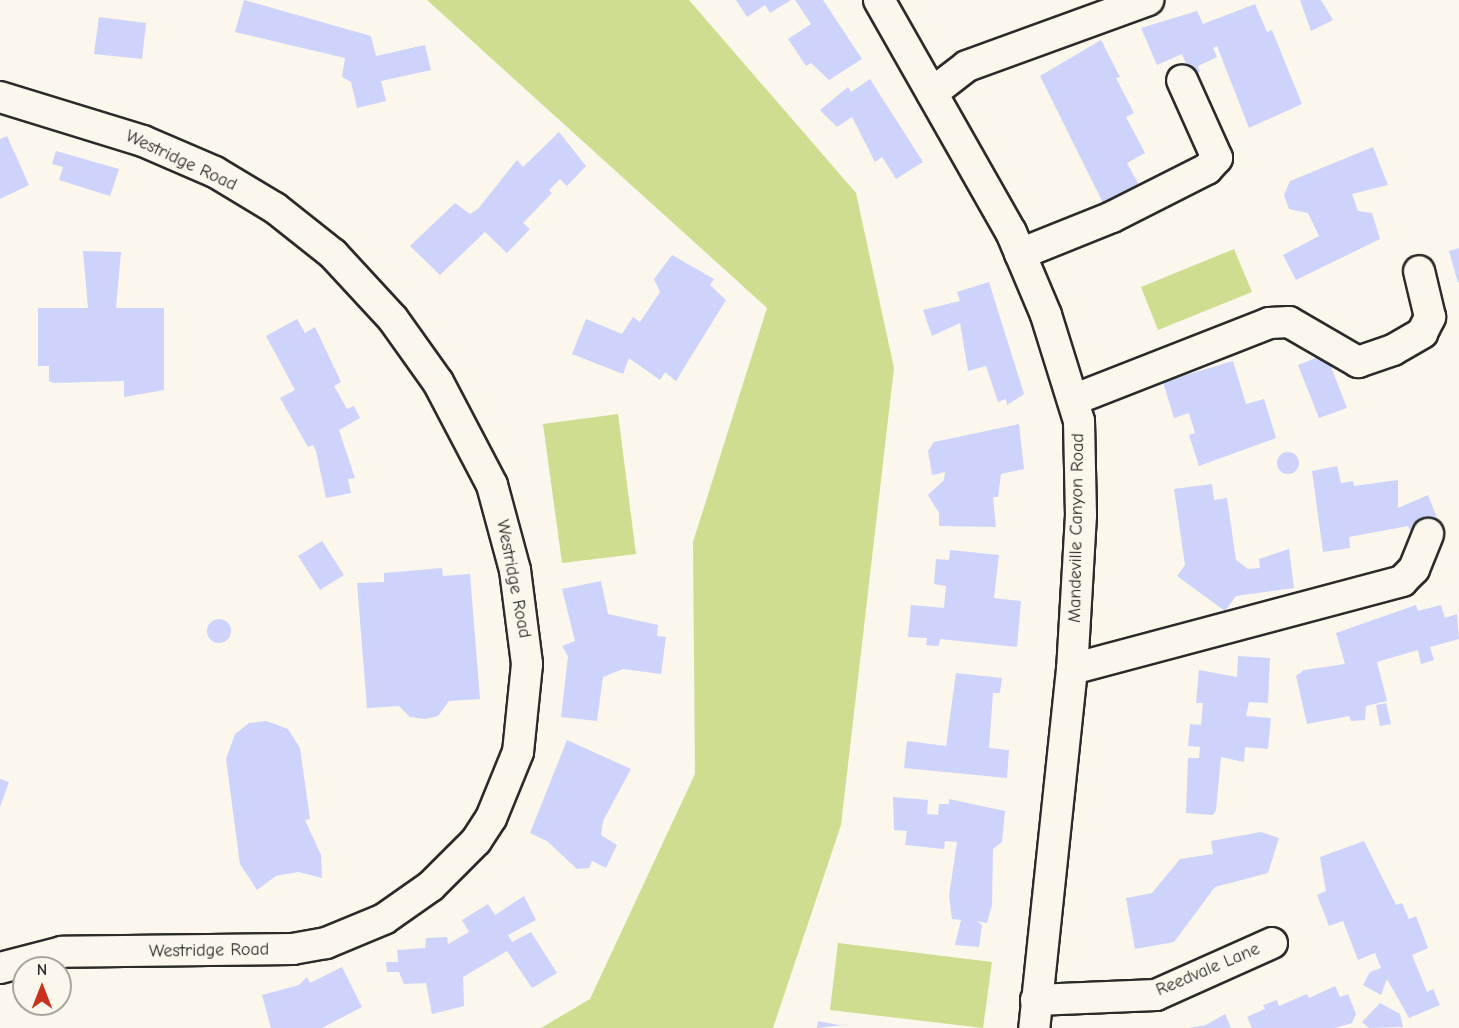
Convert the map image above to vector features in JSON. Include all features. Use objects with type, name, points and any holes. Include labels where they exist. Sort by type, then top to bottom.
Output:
[{"type":"street","name":"Mandeville Canyon Road","points":[[879,0],[1020,254],[1079,421],[1081,515],[1072,669],[1035,1014]]},
{"type":"street","points":[[932,93],[967,66],[1148,0]]},
{"type":"street","points":[[1020,254],[1112,217],[1207,168],[1217,158],[1182,80]]},
{"type":"street","name":"Westridge Road","points":[[0,97],[143,141],[215,172],[275,208],[333,254],[393,319],[438,382],[476,447],[505,531],[524,619],[526,707],[507,782],[476,842],[431,886],[359,932],[293,949],[62,952],[0,968]]},
{"type":"street","points":[[1073,400],[1154,373],[1269,323],[1289,322],[1358,362],[1393,350],[1422,333],[1430,317],[1419,271]]},
{"type":"street","points":[[1072,669],[1402,581],[1414,569],[1428,534]]},
{"type":"street","name":"Reedvale Lane","points":[[1035,1014],[1156,995],[1272,944]]},
{"type":"green space","points":[[427,0],[689,0],[856,193],[894,368],[841,825],[773,1028],[541,1028],[590,999],[695,774],[693,542],[767,308]]},
{"type":"green space","points":[[1234,249],[1252,292],[1158,330],[1141,287]]},
{"type":"green space","points":[[618,414],[636,554],[562,563],[543,424]]},
{"type":"green space","points":[[838,943],[992,962],[983,1028],[830,1010]]},
{"type":"building","points":[[244,0],[371,36],[376,56],[425,45],[431,70],[381,81],[386,101],[357,108],[351,82],[342,77],[345,58],[235,32]]},
{"type":"building","points":[[736,0],[791,0],[770,13],[765,5],[747,17]]},
{"type":"building","points":[[795,0],[823,0],[862,59],[829,80],[811,63],[806,66],[788,39],[811,24]]},
{"type":"building","points":[[1300,0],[1321,0],[1333,20],[1311,31]]},
{"type":"building","points":[[1255,4],[1267,32],[1272,30],[1302,104],[1249,128],[1217,46],[1213,48],[1217,57],[1198,66],[1200,72],[1191,76],[1182,54],[1157,65],[1141,28],[1197,11],[1203,24]]},
{"type":"building","points":[[99,17],[146,23],[142,59],[94,54]]},
{"type":"building","points":[[1101,40],[1120,77],[1116,78],[1134,113],[1126,117],[1145,153],[1127,163],[1141,189],[1105,207],[1040,76]]},
{"type":"building","points":[[870,79],[923,162],[896,179],[882,157],[875,162],[852,117],[837,127],[820,110],[848,87],[851,92]]},
{"type":"building","points":[[559,132],[586,166],[567,186],[560,179],[549,190],[552,193],[523,223],[530,229],[507,253],[485,232],[440,275],[410,246],[455,203],[470,214],[478,209],[517,160],[523,167]]},
{"type":"building","points":[[7,136],[29,185],[0,199],[0,139]]},
{"type":"building","points":[[1373,147],[1388,185],[1352,194],[1358,211],[1372,213],[1380,239],[1296,280],[1283,255],[1319,236],[1308,213],[1289,209],[1284,195],[1290,181]]},
{"type":"building","points":[[56,151],[119,169],[110,196],[59,180],[63,167],[52,164]]},
{"type":"building","points":[[1459,248],[1459,282],[1458,283],[1449,251]]},
{"type":"building","points":[[83,251],[121,252],[116,308],[164,308],[164,390],[124,397],[124,381],[54,383],[49,381],[49,366],[38,366],[38,308],[88,308]]},
{"type":"building","points":[[672,255],[714,279],[710,285],[726,300],[676,381],[665,372],[660,380],[629,358],[623,374],[572,354],[586,319],[622,334],[633,317],[640,322],[660,292],[654,279]]},
{"type":"building","points":[[989,282],[1024,394],[1007,405],[1006,399],[998,402],[986,366],[968,371],[960,323],[932,336],[923,310],[960,301],[957,292]]},
{"type":"building","points":[[297,319],[305,333],[315,327],[341,382],[334,386],[347,409],[354,406],[360,418],[339,430],[355,478],[348,479],[351,493],[326,498],[316,451],[313,445],[308,447],[280,398],[295,390],[266,336]]},
{"type":"building","points":[[1326,354],[1347,408],[1319,418],[1298,365]]},
{"type":"building","points":[[1233,361],[1246,404],[1264,399],[1276,438],[1199,466],[1189,435],[1195,433],[1189,413],[1174,418],[1163,382]]},
{"type":"building","points":[[1019,424],[1024,469],[1001,474],[998,497],[993,497],[996,527],[939,526],[939,513],[928,495],[944,480],[945,472],[932,475],[928,451],[934,442]]},
{"type":"building","points":[[1288,452],[1298,459],[1299,463],[1292,473],[1288,474],[1278,467],[1277,463],[1284,453]]},
{"type":"building","points":[[1337,466],[1341,483],[1353,481],[1354,486],[1398,480],[1398,508],[1428,495],[1440,525],[1413,537],[1408,526],[1349,537],[1350,548],[1323,552],[1312,471]]},
{"type":"building","points":[[1212,484],[1214,500],[1227,498],[1236,560],[1248,569],[1260,568],[1259,559],[1289,549],[1294,588],[1236,596],[1225,611],[1177,576],[1185,565],[1174,489]]},
{"type":"building","points":[[322,541],[344,575],[320,590],[298,556]]},
{"type":"building","points":[[950,550],[999,555],[994,598],[1021,601],[1017,647],[940,639],[939,646],[926,645],[927,638],[908,637],[911,605],[944,608],[946,586],[934,584],[936,559],[949,560]]},
{"type":"building","points":[[442,568],[443,576],[470,574],[480,699],[449,701],[438,716],[425,719],[410,717],[399,706],[367,708],[357,583],[384,582],[384,573]]},
{"type":"building","points":[[601,581],[608,614],[658,625],[657,636],[666,637],[661,674],[623,669],[603,677],[597,721],[561,717],[568,656],[562,646],[575,641],[562,589]]},
{"type":"building","points":[[1416,605],[1418,611],[1441,605],[1445,618],[1457,614],[1459,639],[1430,647],[1434,660],[1421,664],[1418,650],[1377,662],[1387,701],[1366,706],[1365,720],[1351,721],[1349,716],[1307,724],[1296,676],[1304,670],[1345,664],[1336,633]]},
{"type":"building","points":[[219,619],[227,623],[231,631],[227,639],[219,643],[211,639],[207,631],[211,623]]},
{"type":"building","points":[[1238,656],[1270,658],[1268,703],[1249,702],[1246,716],[1271,718],[1268,749],[1245,747],[1244,762],[1221,757],[1216,810],[1213,815],[1186,813],[1188,758],[1199,758],[1200,747],[1188,746],[1190,724],[1201,725],[1203,703],[1196,703],[1199,670],[1237,677]]},
{"type":"building","points":[[956,673],[1002,678],[1000,693],[993,693],[989,748],[1009,750],[1007,778],[904,768],[907,741],[946,746]]},
{"type":"building","points":[[1386,703],[1391,724],[1380,726],[1376,705]]},
{"type":"building","points":[[266,721],[288,729],[300,748],[310,819],[305,820],[321,855],[322,878],[298,872],[276,876],[257,890],[240,864],[226,759],[235,734],[249,723]]},
{"type":"building","points":[[567,740],[631,769],[603,821],[601,835],[617,845],[606,868],[592,861],[589,868],[577,869],[547,841],[530,833]]},
{"type":"building","points":[[0,779],[9,782],[0,807]]},
{"type":"building","points":[[893,797],[928,800],[927,814],[938,815],[939,804],[949,804],[949,799],[1005,811],[1002,842],[993,849],[992,905],[987,923],[977,921],[982,925],[979,947],[955,945],[961,920],[952,919],[949,896],[957,842],[945,841],[944,849],[905,845],[907,831],[894,830]]},
{"type":"building","points":[[1261,832],[1279,838],[1268,873],[1215,887],[1174,942],[1135,949],[1126,898],[1152,893],[1180,859],[1213,854],[1211,841]]},
{"type":"building","points":[[1364,841],[1396,905],[1402,903],[1409,919],[1416,916],[1428,948],[1412,955],[1427,992],[1433,989],[1440,1005],[1409,1018],[1387,979],[1381,995],[1363,985],[1370,972],[1381,968],[1375,953],[1358,960],[1343,921],[1329,926],[1317,895],[1326,891],[1320,857]]},
{"type":"building","points":[[524,896],[536,920],[508,935],[512,942],[531,932],[557,973],[532,988],[507,951],[463,977],[464,1006],[432,1014],[426,983],[404,984],[399,972],[387,972],[386,962],[398,962],[397,950],[425,948],[426,938],[447,937],[448,944],[469,932],[462,920],[488,904],[495,915]]},
{"type":"building","points":[[342,967],[362,1007],[322,1028],[271,1028],[262,995],[299,985],[307,977],[310,983]]},
{"type":"building","points":[[1335,986],[1340,997],[1348,994],[1356,1014],[1352,1023],[1335,1028],[1252,1028],[1247,1017],[1265,1009],[1263,1005],[1277,1000],[1279,1006],[1307,994],[1309,998]]},
{"type":"building","points":[[1380,1003],[1400,1014],[1403,1027],[1369,1028],[1362,1022]]},
{"type":"building","points":[[1225,1014],[1231,1028],[1188,1028],[1206,1025]]},
{"type":"building","points":[[818,1021],[839,1025],[852,1024],[817,1028]]}]
